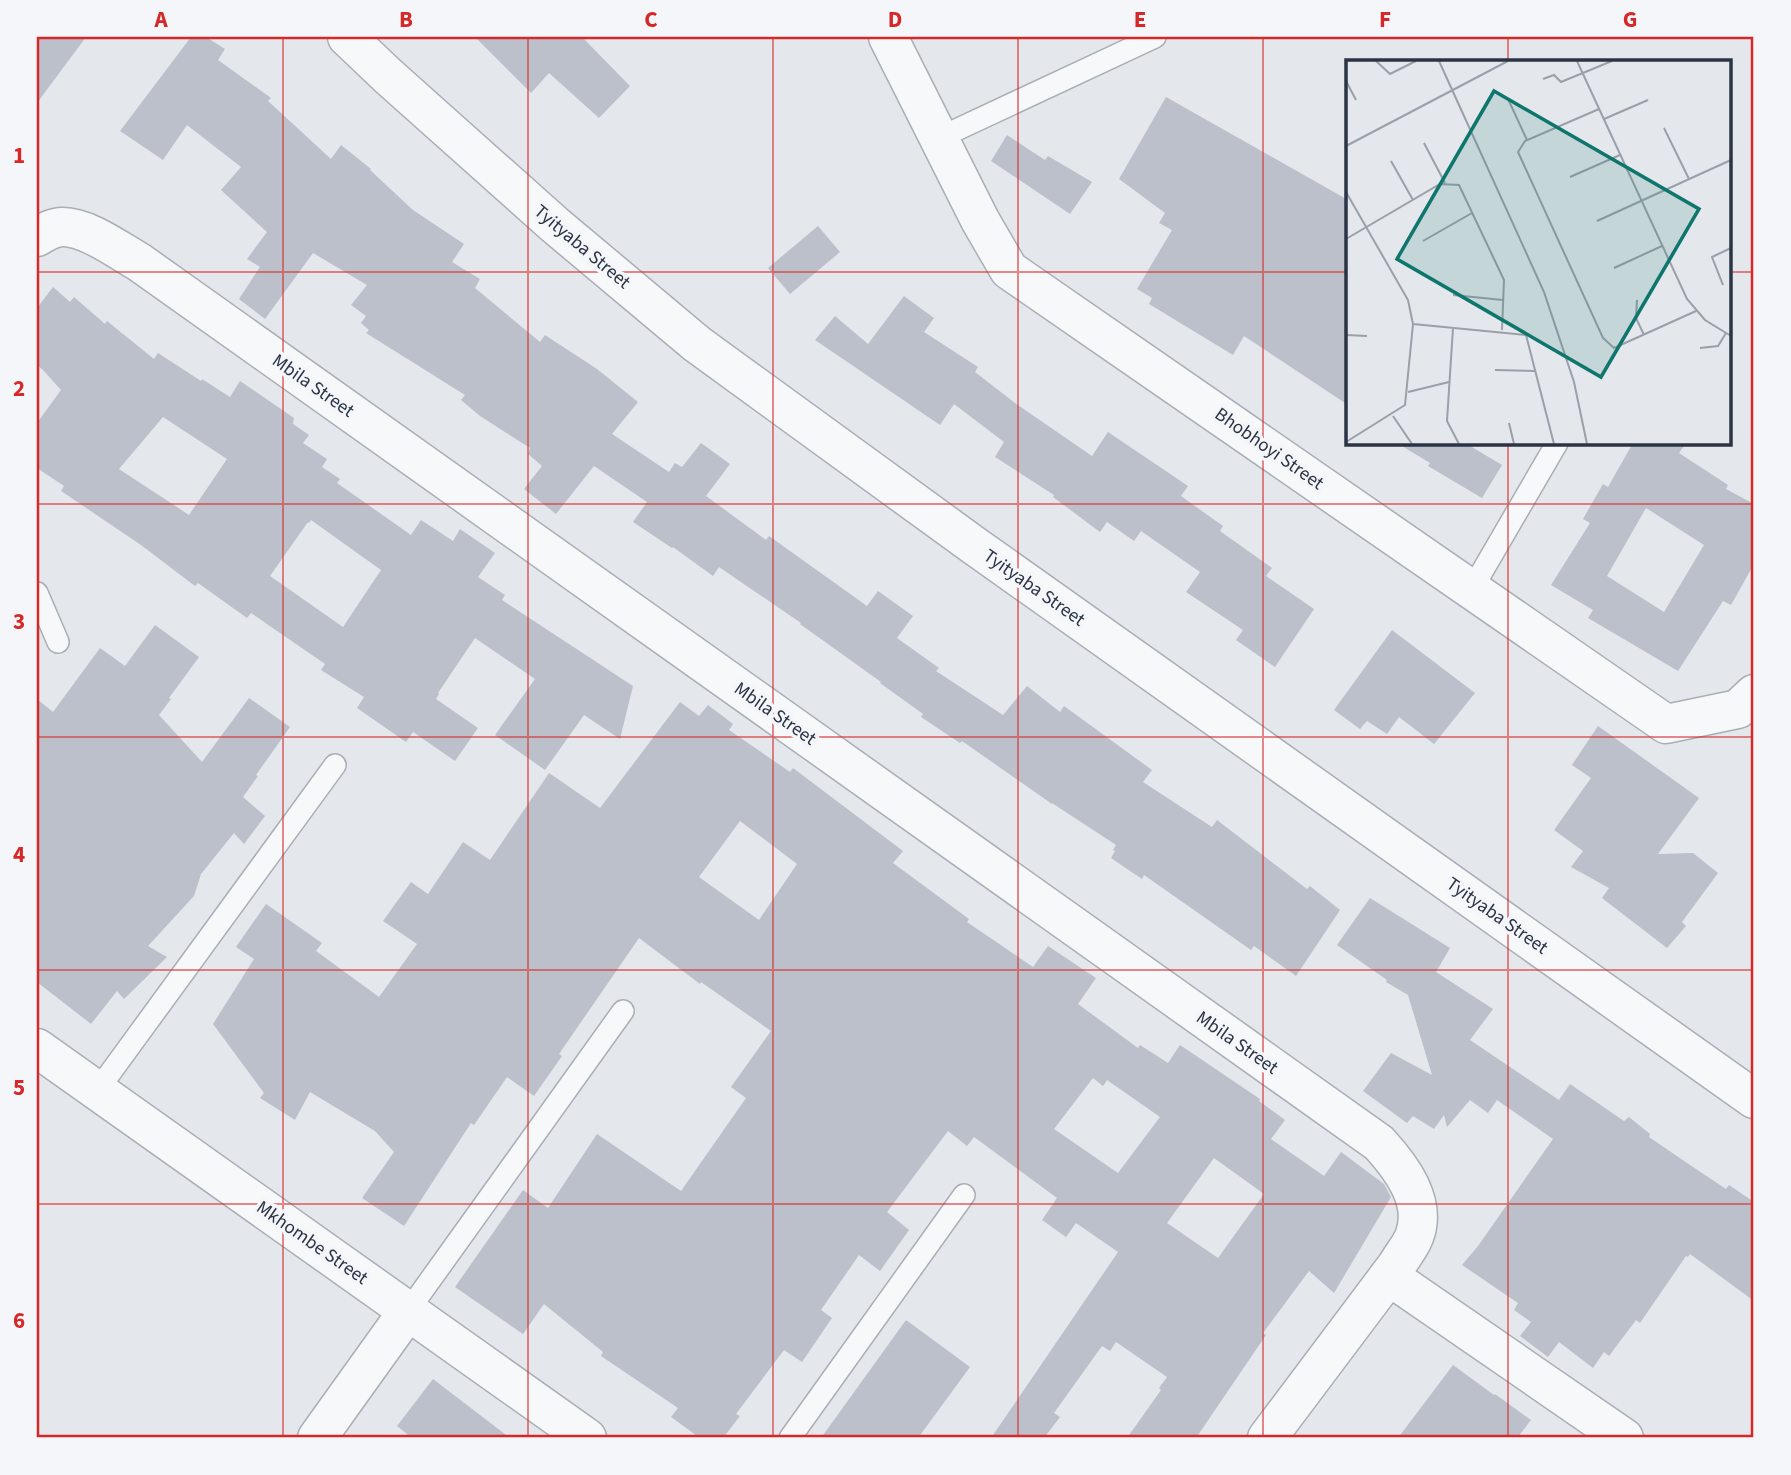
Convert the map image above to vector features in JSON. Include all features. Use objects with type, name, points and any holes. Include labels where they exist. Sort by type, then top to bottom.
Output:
[{"type":"street","name":"Tyityaba Street","points":[[347,37],[555,225],[697,344],[972,544],[1754,1099]]},
{"type":"street","name":"Bhobhoyi Street","points":[[888,37],[980,220],[1009,270],[1666,724],[1738,709],[1754,694]]},
{"type":"street","name":"Mbila Street","points":[[37,237],[48,230],[64,227],[88,233],[139,262],[1380,1143],[1400,1166],[1412,1189],[1418,1215],[1414,1236],[1389,1276],[1267,1438]]},
{"type":"street","name":"Mkhombe Street","points":[[37,1048],[587,1438]]},
{"type":"street","points":[[1389,1276],[1624,1438]]},
{"type":"street","points":[[317,1438],[408,1311]]},
{"type":"lane","points":[[939,138],[1155,37]]},
{"type":"lane","points":[[1472,589],[1556,444]]},
{"type":"lane","points":[[37,593],[58,642]]},
{"type":"lane","points":[[97,1091],[335,765]]},
{"type":"lane","points":[[408,1311],[623,1011]]},
{"type":"lane","points":[[790,1438],[964,1195]]},
{"type":"building","points":[[37,37],[86,37],[37,103]]},
{"type":"building","points":[[191,37],[206,37],[225,49],[218,60],[271,98],[268,101],[331,159],[341,145],[371,169],[413,210],[464,244],[452,262],[480,279],[475,288],[540,342],[545,335],[597,369],[638,402],[612,434],[669,472],[675,463],[682,467],[701,443],[730,464],[706,496],[766,540],[769,536],[867,606],[878,591],[913,616],[897,638],[939,668],[936,671],[1003,715],[1027,686],[1060,712],[1064,706],[1152,770],[1143,782],[1212,827],[1217,820],[1307,889],[1310,886],[1340,910],[1296,976],[1254,946],[1251,950],[1144,875],[1142,879],[1111,858],[1116,845],[962,741],[960,743],[921,717],[923,714],[801,623],[719,567],[713,576],[633,522],[647,502],[594,466],[556,514],[524,489],[542,466],[528,454],[530,448],[480,416],[461,400],[465,395],[366,333],[369,330],[361,323],[366,316],[351,305],[367,285],[313,253],[265,319],[239,299],[260,267],[247,259],[267,232],[221,190],[241,167],[187,125],[163,160],[120,131]]},
{"type":"building","points":[[475,37],[582,37],[630,86],[599,118],[549,73],[531,93]]},
{"type":"building","points":[[1166,97],[1346,199],[1346,404],[1244,336],[1233,355],[1149,304],[1152,298],[1137,289],[1172,230],[1159,223],[1165,213],[1119,179]]},
{"type":"building","points":[[1007,135],[1045,160],[1048,156],[1092,182],[1070,214],[991,161]]},
{"type":"building","points":[[818,226],[840,252],[790,294],[768,268]]},
{"type":"building","points":[[53,287],[70,302],[74,297],[105,324],[107,321],[154,359],[158,353],[230,397],[240,381],[294,418],[293,424],[309,435],[303,443],[327,459],[322,467],[340,479],[337,483],[411,535],[421,520],[453,541],[460,529],[495,553],[478,577],[505,595],[502,600],[633,686],[620,739],[584,715],[545,770],[495,735],[535,679],[475,638],[436,699],[478,728],[455,761],[413,732],[406,742],[357,708],[364,697],[321,670],[325,664],[251,613],[247,618],[198,583],[195,586],[141,545],[61,491],[64,486],[37,468],[37,423],[61,390],[37,365],[37,308]],"holes":[[[163,417],[227,459],[189,515],[119,469]],[[311,520],[381,570],[343,627],[270,576]]]},
{"type":"building","points":[[904,296],[934,318],[924,332],[978,367],[975,372],[1092,456],[1108,432],[1188,486],[1181,496],[1223,526],[1220,531],[1272,568],[1266,576],[1314,609],[1275,667],[1236,640],[1243,630],[1186,592],[1200,572],[1141,531],[1134,541],[1107,522],[1100,532],[1053,497],[1054,495],[995,457],[1004,442],[954,404],[940,425],[815,340],[835,316],[868,344]]},
{"type":"building","points":[[1399,444],[1467,444],[1502,465],[1482,498],[1428,466],[1430,463]]},
{"type":"building","points":[[1632,444],[1685,444],[1679,453],[1728,485],[1726,489],[1754,504],[1754,564],[1731,605],[1723,601],[1678,671],[1588,618],[1593,610],[1551,585],[1590,523],[1583,519],[1603,484],[1608,487]],"holes":[[[1646,508],[1704,545],[1664,612],[1607,576]]]},
{"type":"building","points":[[155,625],[199,657],[159,715],[202,762],[249,698],[290,727],[243,797],[265,816],[244,844],[234,833],[201,874],[194,896],[148,946],[167,957],[124,999],[117,991],[91,1024],[37,982],[37,699],[53,712],[100,648],[125,666]]},
{"type":"building","points":[[1392,630],[1475,693],[1434,744],[1399,717],[1387,734],[1367,721],[1360,729],[1334,710]]},
{"type":"building","points":[[680,702],[699,716],[708,705],[733,724],[729,730],[790,772],[793,768],[903,851],[893,863],[969,919],[967,922],[1033,967],[1048,946],[1096,978],[1078,1004],[1138,1048],[1140,1045],[1168,1063],[1180,1045],[1260,1099],[1259,1101],[1285,1120],[1271,1139],[1324,1176],[1341,1152],[1384,1184],[1391,1197],[1334,1293],[1309,1271],[1263,1333],[1266,1335],[1196,1438],[1127,1438],[1161,1390],[1159,1388],[1167,1377],[1116,1342],[1110,1351],[1102,1346],[1054,1413],[1060,1417],[1044,1438],[991,1438],[1118,1252],[1076,1223],[1066,1237],[1042,1220],[1057,1198],[974,1137],[967,1146],[948,1131],[887,1212],[909,1230],[880,1271],[859,1255],[821,1310],[832,1318],[802,1362],[784,1350],[736,1414],[740,1416],[723,1438],[700,1438],[671,1417],[678,1408],[601,1356],[603,1352],[544,1304],[523,1334],[455,1287],[523,1190],[548,1208],[597,1134],[681,1191],[746,1098],[731,1087],[771,1031],[701,982],[700,984],[639,938],[559,1054],[562,1056],[534,1096],[507,1077],[474,1125],[471,1123],[404,1226],[362,1198],[394,1152],[375,1131],[310,1092],[295,1120],[260,1098],[264,1093],[213,1024],[254,959],[236,947],[266,904],[322,943],[316,951],[379,997],[417,944],[383,921],[411,882],[428,894],[463,842],[490,860],[549,773],[600,808]],"holes":[[[740,821],[797,864],[759,920],[699,877]],[[1093,1078],[1103,1086],[1107,1080],[1160,1117],[1118,1173],[1054,1129]],[[1214,1158],[1264,1194],[1218,1258],[1167,1223]]]},
{"type":"building","points":[[1598,726],[1699,798],[1658,854],[1693,853],[1718,873],[1682,922],[1686,926],[1667,948],[1602,898],[1609,888],[1571,867],[1583,851],[1554,830],[1591,778],[1572,765]]},
{"type":"building","points":[[1370,898],[1450,948],[1436,972],[1493,1009],[1470,1040],[1559,1100],[1570,1084],[1624,1121],[1629,1117],[1650,1134],[1649,1137],[1690,1165],[1726,1189],[1729,1185],[1754,1202],[1754,1301],[1690,1254],[1640,1323],[1636,1320],[1609,1356],[1604,1352],[1593,1368],[1559,1342],[1548,1357],[1520,1336],[1531,1322],[1514,1310],[1518,1303],[1462,1265],[1553,1139],[1497,1100],[1488,1113],[1470,1100],[1447,1127],[1444,1115],[1434,1129],[1413,1116],[1407,1123],[1363,1091],[1391,1053],[1432,1075],[1408,995],[1337,945]]},
{"type":"building","points":[[906,1320],[970,1367],[918,1438],[821,1438]]},
{"type":"building","points":[[1453,1365],[1531,1420],[1517,1438],[1398,1438]]},
{"type":"building","points":[[433,1379],[510,1438],[412,1438],[397,1426]]}]
